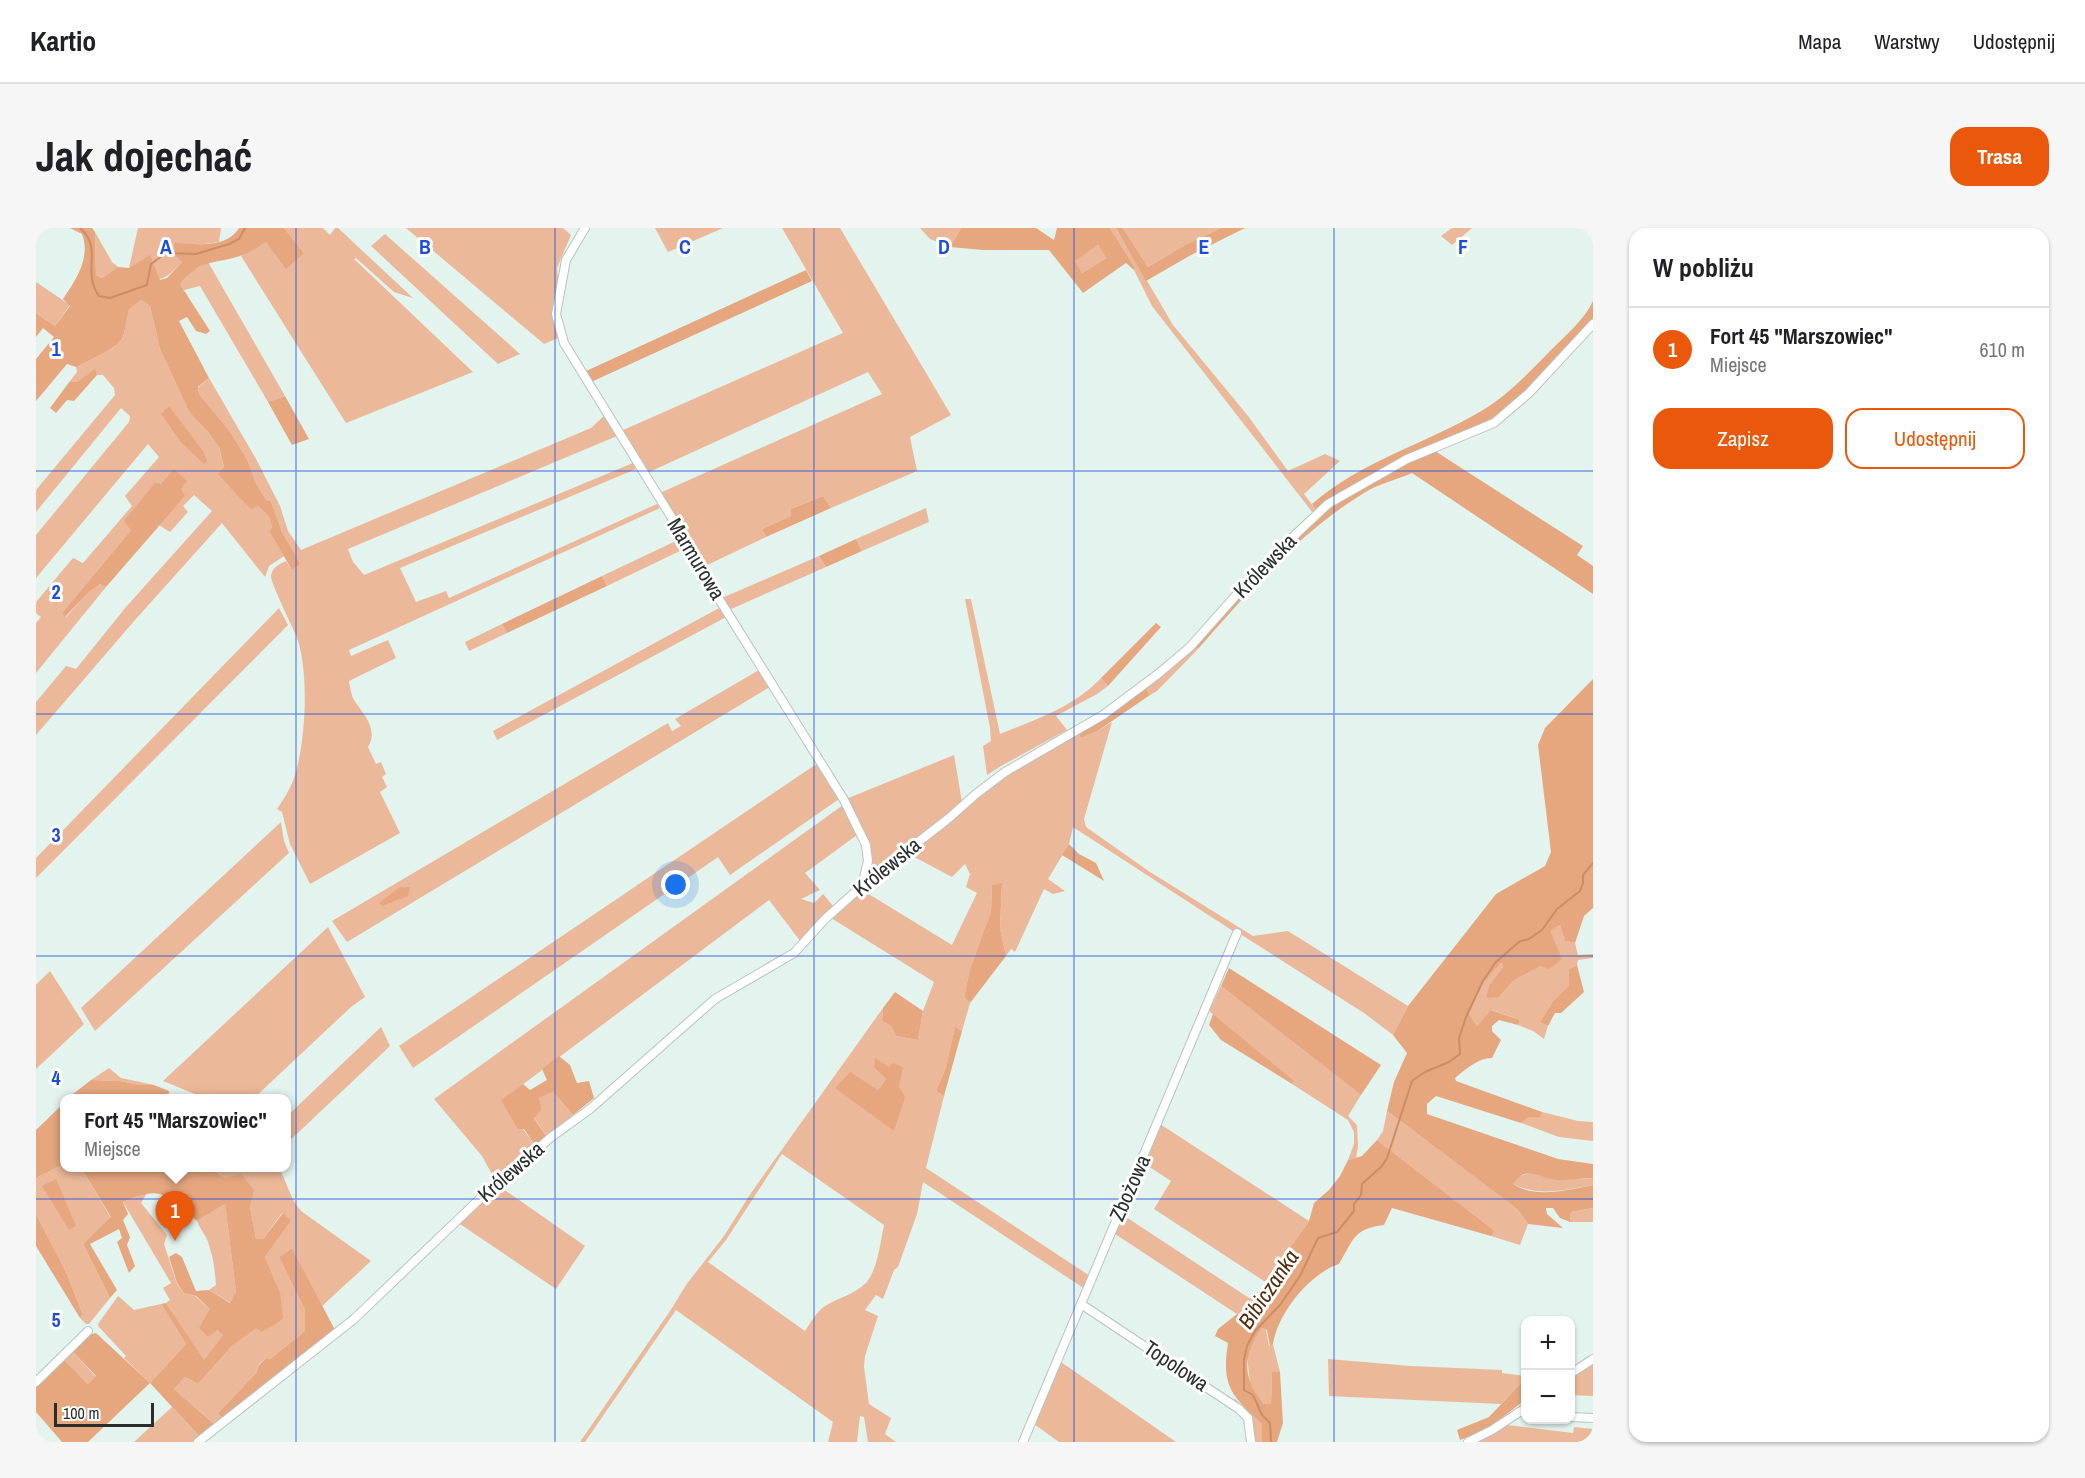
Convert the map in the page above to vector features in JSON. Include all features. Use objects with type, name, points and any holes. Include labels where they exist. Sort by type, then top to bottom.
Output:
[{"type":"street","name":"Marmurowa","points":[[585,228],[566,260],[556,314],[564,343],[844,800],[866,845],[868,861],[862,886]]},
{"type":"street","name":"Królewska","points":[[198,1442],[354,1319],[488,1191],[550,1138],[590,1109],[715,999],[794,953],[862,886],[1005,772],[1103,716],[1158,674],[1190,647],[1262,566],[1328,504],[1407,459],[1494,423],[1529,393],[1593,324]]},
{"type":"street","name":"Zbożowa","points":[[1023,1442],[1237,933]]},
{"type":"street","name":"Topolowa","points":[[1081,1304],[1239,1409],[1248,1418],[1251,1442]]},
{"type":"street","points":[[36,1382],[88,1331]]},
{"type":"street","points":[[1575,1371],[1593,1359]]},
{"type":"street","points":[[1468,1442],[1492,1430],[1521,1411]]},
{"type":"street","points":[[1575,1417],[1593,1418]]},
{"type":"shaded area","points":[[70,228],[92,228],[95,232],[96,275],[102,278],[118,267],[129,268],[150,255],[160,280],[167,278],[182,262],[175,255],[174,243],[210,244],[226,239],[239,228],[284,228],[304,253],[286,269],[266,242],[240,256],[201,266],[180,284],[210,331],[206,334],[196,331],[187,317],[179,321],[209,378],[198,387],[199,394],[229,430],[247,459],[255,481],[266,500],[271,501],[282,532],[300,564],[292,570],[269,531],[272,527],[269,517],[258,506],[251,510],[218,474],[224,467],[219,447],[189,412],[160,349],[150,306],[141,300],[129,309],[123,336],[119,343],[76,367],[67,364],[36,401],[36,359],[54,337],[43,328],[36,337],[36,313],[55,326],[70,306],[63,299],[81,268],[85,251],[82,234]]},
{"type":"shaded area","points":[[138,228],[221,228],[219,242],[174,244],[182,262],[168,275],[158,279],[129,268]]},
{"type":"shaded area","points":[[284,228],[323,228],[330,235],[335,228],[338,228],[413,298],[394,292],[356,258],[354,259],[473,372],[346,423],[241,256],[266,242],[304,253]]},
{"type":"shaded area","points":[[406,228],[563,228],[571,235],[557,268],[558,278],[554,297],[556,301],[555,326],[558,338],[544,344]]},
{"type":"shaded area","points":[[655,228],[723,228],[668,252]]},
{"type":"shaded area","points":[[782,228],[840,228],[951,415],[910,437],[917,471],[831,508],[823,496],[791,509],[791,516],[762,529],[766,537],[703,567],[660,493],[882,394],[868,372],[647,473],[621,431],[843,333]]},
{"type":"shaded area","points":[[920,228],[961,228],[950,247],[930,239]]},
{"type":"shaded area","points":[[961,228],[1036,228],[1054,240],[1057,228],[1110,228],[1135,268],[1134,270],[1126,263],[1083,293],[1049,250],[983,250],[950,247]],"holes":[[[1098,245],[1107,258],[1082,273],[1075,261]]]},
{"type":"shaded area","points":[[1110,228],[1116,228],[1173,325],[1248,416],[1288,471],[1325,454],[1340,461],[1304,494],[1316,510],[1313,513],[1152,306],[1135,268]]},
{"type":"shaded area","points":[[1116,228],[1123,228],[1148,267],[1185,245],[1221,228],[1245,228],[1146,281]]},
{"type":"shaded area","points":[[1123,228],[1221,228],[1185,245],[1148,267]]},
{"type":"shaded area","points":[[1452,228],[1472,228],[1452,245],[1441,236]]},
{"type":"shaded area","points":[[95,232],[112,262],[118,267],[102,278],[96,275]]},
{"type":"shaded area","points":[[385,234],[520,354],[498,364],[371,246]]},
{"type":"shaded area","points":[[1098,245],[1108,258],[1082,273],[1074,261]]},
{"type":"shaded area","points":[[208,262],[285,396],[268,402],[200,286],[184,290],[180,284],[192,271]]},
{"type":"shaded area","points":[[806,270],[812,281],[591,382],[584,372]]},
{"type":"shaded area","points":[[36,282],[70,305],[55,326],[36,313]]},
{"type":"shaded area","points":[[141,300],[150,306],[160,349],[189,412],[219,447],[224,468],[219,473],[251,510],[258,506],[269,517],[272,527],[269,531],[284,556],[269,566],[265,577],[222,523],[36,735],[36,702],[66,666],[76,669],[126,607],[212,511],[194,495],[183,506],[188,512],[170,532],[159,525],[185,496],[131,530],[62,613],[66,617],[88,593],[100,584],[106,587],[36,673],[36,623],[41,617],[36,613],[36,602],[73,558],[83,563],[132,506],[125,496],[159,457],[148,444],[36,578],[36,535],[129,422],[130,416],[121,408],[36,512],[36,490],[115,395],[114,388],[103,375],[97,375],[95,370],[77,382],[70,381],[77,372],[76,367],[119,343],[124,332],[128,309]]},
{"type":"shaded area","points":[[1593,301],[1593,318],[1519,397],[1493,418],[1365,478],[1316,510],[1312,504],[1352,476],[1462,422],[1502,397],[1575,326]]},
{"type":"shaded area","points":[[95,369],[97,375],[74,401],[67,400],[56,413],[50,408],[70,381],[77,382]]},
{"type":"shaded area","points":[[209,378],[256,459],[280,506],[288,531],[301,550],[591,428],[605,415],[617,436],[348,549],[353,562],[364,575],[633,463],[636,469],[400,568],[416,602],[446,591],[449,598],[657,504],[660,508],[349,650],[351,656],[388,640],[396,658],[349,681],[353,698],[371,728],[372,734],[368,747],[376,764],[381,762],[386,774],[382,777],[387,787],[380,792],[400,833],[310,884],[290,844],[282,812],[277,809],[291,785],[297,766],[303,729],[305,687],[296,635],[271,576],[275,568],[286,561],[292,570],[299,564],[282,532],[271,501],[266,500],[255,481],[247,459],[229,430],[199,394],[198,388]]},
{"type":"shaded area","points":[[285,396],[309,439],[292,445],[268,402]]},
{"type":"shaded area","points":[[169,406],[203,451],[207,461],[204,464],[181,442],[161,414]]},
{"type":"shaded area","points":[[1435,451],[1583,546],[1577,555],[1593,566],[1593,594],[1412,473],[1369,490],[1321,523],[1278,562],[1198,649],[1194,644],[1262,569],[1329,505],[1407,461]]},
{"type":"shaded area","points":[[174,469],[187,481],[181,489],[185,496],[106,587],[100,584],[65,617],[62,613],[131,530],[124,521],[155,483],[161,484]]},
{"type":"shaded area","points":[[823,496],[831,508],[766,537],[762,529],[791,516],[791,509]]},
{"type":"shaded area","points":[[926,508],[929,522],[862,551],[856,539]]},
{"type":"shaded area","points":[[680,539],[686,548],[607,586],[602,576]]},
{"type":"shaded area","points":[[856,539],[862,551],[826,567],[819,556]]},
{"type":"shaded area","points":[[819,556],[826,567],[729,610],[722,598]]},
{"type":"shaded area","points":[[602,576],[607,586],[507,633],[502,624]]},
{"type":"shaded area","points":[[965,599],[971,599],[1000,734],[1067,705],[1101,678],[1108,686],[1056,716],[1067,730],[987,775],[983,746],[991,741],[990,728]]},
{"type":"shaded area","points":[[721,607],[728,616],[497,740],[493,731]]},
{"type":"shaded area","points":[[279,608],[288,625],[36,878],[36,858]]},
{"type":"shaded area","points":[[1156,623],[1161,627],[1108,686],[1101,678]]},
{"type":"shaded area","points":[[502,624],[507,633],[469,651],[465,642]]},
{"type":"shaded area","points":[[1194,644],[1198,649],[1157,691],[1150,695],[1146,688]]},
{"type":"shaded area","points":[[759,670],[770,687],[347,942],[332,921],[668,723],[672,731],[681,726],[675,719]]},
{"type":"shaded area","points":[[1593,679],[1593,908],[1584,916],[1575,943],[1565,941],[1560,925],[1550,931],[1562,959],[1549,969],[1541,966],[1513,981],[1499,997],[1486,998],[1490,984],[1503,967],[1501,963],[1483,983],[1469,1014],[1477,1026],[1491,1010],[1520,1020],[1518,1025],[1499,1020],[1492,1026],[1492,1031],[1501,1040],[1492,1058],[1477,1062],[1455,1078],[1456,1081],[1542,1112],[1540,1117],[1528,1117],[1521,1123],[1436,1096],[1427,1104],[1427,1114],[1558,1159],[1593,1164],[1593,1178],[1555,1180],[1528,1173],[1518,1178],[1513,1184],[1522,1189],[1542,1192],[1593,1185],[1593,1208],[1571,1212],[1570,1222],[1560,1218],[1553,1208],[1546,1208],[1547,1214],[1563,1228],[1528,1224],[1517,1209],[1387,1111],[1394,1082],[1407,1053],[1393,1035],[1408,1006],[1496,894],[1545,866],[1551,852],[1538,745],[1545,728]]},
{"type":"shaded area","points":[[1146,688],[1150,695],[1099,730],[1081,738],[1078,733]]},
{"type":"shaded area","points":[[1112,722],[1084,819],[1086,827],[1150,872],[1253,936],[1288,931],[1408,1006],[1393,1035],[1364,1013],[1073,827],[1069,844],[1048,879],[1065,891],[1053,894],[1044,889],[1015,952],[1011,949],[1006,956],[1000,929],[1002,884],[992,885],[991,911],[970,969],[964,997],[970,1003],[962,1031],[955,1028],[946,1067],[936,1091],[944,1096],[926,1168],[1090,1276],[1085,1289],[923,1182],[917,1214],[898,1267],[894,1270],[883,1299],[876,1295],[865,1310],[878,1316],[865,1356],[864,1367],[869,1404],[891,1418],[885,1434],[896,1442],[868,1442],[864,1417],[860,1416],[857,1442],[828,1442],[833,1422],[676,1310],[585,1442],[580,1442],[686,1285],[724,1236],[751,1193],[883,1008],[882,1021],[891,1026],[896,1036],[918,1040],[923,1011],[934,982],[831,918],[862,890],[952,945],[977,893],[966,887],[970,874],[965,864],[952,877],[907,853],[1007,774],[1078,733],[1081,738]],"holes":[[[876,1059],[886,1066],[896,1082],[898,1099],[894,1131],[878,1090],[886,1079],[874,1068]],[[782,1154],[884,1225],[876,1263],[866,1283],[822,1308],[805,1331],[708,1262],[726,1240]]]},
{"type":"shaded area","points":[[954,755],[962,802],[947,817],[872,875],[868,872],[870,860],[846,799]]},
{"type":"shaded area","points":[[818,763],[839,799],[730,875],[718,857],[413,1068],[399,1046]]},
{"type":"shaded area","points":[[843,805],[857,835],[805,873],[820,890],[801,899],[814,903],[823,894],[834,907],[801,942],[769,900],[502,1100],[536,1147],[497,1180],[494,1178],[482,1156],[434,1099]]},
{"type":"shaded area","points":[[281,822],[284,841],[289,853],[95,1031],[81,1008]]},
{"type":"shaded area","points":[[1069,844],[1079,854],[1096,863],[1104,881],[1062,855]]},
{"type":"shaded area","points":[[1002,883],[1000,929],[1006,956],[970,1003],[964,997],[970,969],[991,911],[992,885]]},
{"type":"shaded area","points":[[400,887],[410,887],[408,896],[382,906],[379,903]]},
{"type":"shaded area","points":[[1560,925],[1565,941],[1575,943],[1578,955],[1593,954],[1593,958],[1578,960],[1577,965],[1569,969],[1569,985],[1553,1001],[1540,1022],[1548,1026],[1544,1039],[1533,1031],[1518,1025],[1520,1020],[1492,1010],[1477,1026],[1469,1014],[1483,983],[1501,963],[1503,967],[1490,984],[1499,997],[1513,981],[1541,966],[1549,931]]},
{"type":"shaded area","points":[[328,927],[365,997],[351,1007],[258,1094],[195,1094],[163,1081]]},
{"type":"shaded area","points":[[1577,965],[1584,992],[1561,1013],[1555,1013],[1548,1026],[1540,1022],[1553,1001],[1569,985],[1569,969]]},
{"type":"shaded area","points":[[1229,968],[1381,1065],[1361,1095],[1221,986]]},
{"type":"shaded area","points":[[50,971],[84,1024],[36,1069],[36,985]]},
{"type":"shaded area","points":[[1221,986],[1361,1095],[1348,1116],[1357,1125],[1356,1158],[1348,1160],[1354,1144],[1354,1132],[1348,1120],[1292,1084],[1293,1081],[1209,1011]]},
{"type":"shaded area","points":[[895,992],[923,1011],[918,1040],[896,1036],[891,1026],[882,1021],[883,1008]]},
{"type":"shaded area","points":[[1213,1014],[1294,1081],[1292,1084],[1221,1040],[1209,1025]]},
{"type":"shaded area","points":[[381,1027],[390,1046],[291,1139],[291,1112]]},
{"type":"shaded area","points":[[955,1027],[962,1031],[944,1096],[936,1091],[946,1067]]},
{"type":"shaded area","points":[[559,1056],[570,1065],[577,1083],[589,1081],[594,1098],[573,1115],[553,1091],[539,1098],[542,1109],[534,1118],[546,1136],[536,1147],[524,1129],[518,1129],[501,1100],[523,1084],[530,1090],[547,1080],[542,1069]]},
{"type":"shaded area","points":[[875,1058],[889,1067],[893,1063],[903,1067],[899,1086],[905,1097],[894,1131],[835,1088],[850,1072],[878,1090],[886,1079],[874,1068]]},
{"type":"shaded area","points":[[109,1068],[121,1078],[154,1085],[91,1080]]},
{"type":"shaded area","points":[[91,1080],[154,1085],[169,1091],[169,1094],[73,1094]]},
{"type":"shaded area","points":[[553,1090],[573,1115],[546,1136],[534,1117],[542,1109],[539,1098]]},
{"type":"shaded area","points":[[60,1107],[60,1166],[36,1178],[36,1130]]},
{"type":"shaded area","points":[[1387,1111],[1517,1209],[1528,1224],[1520,1245],[1491,1236],[1495,1231],[1377,1140],[1383,1131]]},
{"type":"shaded area","points":[[1542,1112],[1578,1121],[1593,1122],[1593,1141],[1559,1137],[1521,1123],[1527,1117],[1539,1117]]},
{"type":"shaded area","points":[[1160,1124],[1309,1221],[1292,1245],[1286,1249],[1279,1268],[1267,1283],[1154,1209],[1171,1181],[1142,1162]]},
{"type":"shaded area","points":[[1377,1140],[1495,1231],[1491,1236],[1392,1208],[1384,1225],[1366,1229],[1360,1233],[1339,1264],[1317,1276],[1297,1296],[1281,1320],[1273,1344],[1270,1346],[1267,1330],[1262,1328],[1255,1338],[1248,1357],[1248,1376],[1264,1404],[1271,1404],[1272,1372],[1280,1372],[1283,1423],[1277,1442],[1262,1442],[1262,1424],[1243,1406],[1231,1390],[1226,1370],[1228,1343],[1215,1336],[1218,1329],[1237,1314],[1253,1315],[1266,1307],[1261,1302],[1253,1300],[1253,1296],[1278,1270],[1286,1249],[1292,1245],[1309,1221],[1314,1203],[1329,1190],[1340,1176],[1348,1160],[1362,1156]]},
{"type":"shaded area","points":[[60,1166],[60,1172],[83,1172],[111,1218],[83,1244],[110,1298],[89,1324],[80,1318],[83,1315],[66,1272],[36,1214],[36,1178]]},
{"type":"shaded area","points":[[83,1172],[215,1172],[226,1178],[241,1174],[254,1190],[250,1206],[256,1239],[263,1239],[283,1213],[291,1221],[265,1257],[280,1292],[283,1318],[262,1332],[256,1328],[232,1346],[198,1384],[185,1377],[174,1389],[215,1425],[200,1437],[150,1383],[186,1344],[161,1304],[166,1303],[204,1360],[223,1335],[217,1330],[208,1337],[199,1328],[210,1309],[196,1296],[184,1293],[177,1283],[169,1257],[176,1253],[182,1257],[196,1291],[209,1290],[230,1303],[236,1292],[225,1204],[197,1221],[175,1201],[161,1194],[144,1195],[123,1202],[128,1214],[123,1220],[130,1237],[127,1245],[135,1266],[129,1273],[117,1242],[122,1238],[119,1229],[90,1244],[117,1290],[110,1298],[83,1244],[111,1217]]},
{"type":"shaded area","points":[[215,1172],[281,1172],[301,1211],[371,1261],[322,1306],[292,1248],[279,1257],[305,1310],[305,1331],[270,1359],[265,1359],[259,1364],[256,1373],[218,1413],[223,1420],[215,1425],[174,1389],[185,1377],[198,1384],[232,1346],[256,1327],[280,1292],[265,1257],[291,1221],[282,1213],[263,1239],[256,1239],[250,1206],[226,1178]]},
{"type":"shaded area","points":[[1533,1172],[1554,1180],[1593,1178],[1593,1185],[1542,1191],[1513,1184],[1517,1177]]},
{"type":"shaded area","points":[[56,1179],[76,1226],[69,1230],[42,1186]]},
{"type":"shaded area","points":[[499,1186],[585,1246],[556,1289],[457,1222]]},
{"type":"shaded area","points":[[147,1193],[141,1203],[167,1235],[164,1244],[177,1284],[184,1293],[195,1296],[210,1309],[217,1330],[223,1335],[204,1361],[166,1303],[170,1300],[163,1288],[171,1283],[123,1202]]},
{"type":"shaded area","points":[[225,1204],[236,1292],[231,1303],[209,1290],[216,1285],[214,1263],[207,1239],[197,1221]]},
{"type":"shaded area","points":[[1593,1208],[1593,1222],[1570,1222],[1571,1212]]},
{"type":"shaded area","points":[[1120,1213],[1249,1298],[1253,1296],[1254,1300],[1267,1307],[1253,1315],[1237,1314],[1112,1232]]},
{"type":"shaded area","points":[[36,1214],[66,1272],[83,1315],[80,1318],[36,1246]]},
{"type":"shaded area","points":[[292,1248],[335,1330],[223,1420],[218,1413],[256,1373],[259,1365],[305,1331],[305,1310],[279,1257]]},
{"type":"shaded area","points":[[118,1296],[134,1310],[161,1304],[186,1344],[150,1383],[124,1358],[126,1356],[99,1327],[98,1324]]},
{"type":"shaded area","points":[[1262,1328],[1266,1330],[1269,1346],[1273,1344],[1280,1372],[1272,1372],[1271,1405],[1264,1404],[1253,1392],[1250,1384],[1247,1355]]},
{"type":"shaded area","points":[[96,1333],[150,1383],[88,1442],[62,1442],[36,1412],[36,1387],[63,1359],[88,1385],[96,1376],[72,1351],[89,1335]]},
{"type":"shaded area","points":[[72,1351],[96,1377],[88,1386],[63,1359]]},
{"type":"shaded area","points":[[1328,1359],[1502,1370],[1502,1373],[1521,1375],[1521,1383],[1501,1404],[1329,1396]]},
{"type":"shaded area","points":[[1061,1362],[1176,1442],[1059,1442],[1034,1424]]},
{"type":"shaded area","points":[[1593,1362],[1593,1396],[1575,1395],[1575,1374]]},
{"type":"shaded area","points":[[1521,1383],[1521,1403],[1486,1430],[1460,1440],[1457,1430],[1489,1417]]},
{"type":"shaded area","points":[[1235,1399],[1262,1424],[1262,1442],[1255,1442],[1252,1422],[1232,1401]]},
{"type":"shaded area","points":[[172,1407],[200,1437],[195,1442],[134,1442]]},
{"type":"shaded area","points":[[1507,1425],[1573,1433],[1574,1427],[1593,1429],[1593,1442],[1477,1442]]},
{"type":"waterway","points":[[80,228],[91,244],[94,286],[99,296],[110,298],[147,285],[151,264],[166,253],[196,254],[229,244],[239,239],[245,228]]},
{"type":"waterway","name":"Bibiczanka","points":[[1271,1442],[1270,1423],[1262,1415],[1253,1395],[1244,1390],[1244,1360],[1247,1346],[1255,1331],[1280,1305],[1300,1276],[1318,1238],[1337,1232],[1354,1211],[1354,1204],[1361,1195],[1362,1184],[1382,1166],[1387,1158],[1412,1081],[1460,1054],[1459,1038],[1466,1017],[1483,981],[1495,963],[1520,941],[1529,939],[1542,930],[1557,909],[1580,891],[1583,875],[1593,863]]},
{"type":"place","name":"Fort 45 \"Marszowiec\"","points":[[175,1241]]}]
